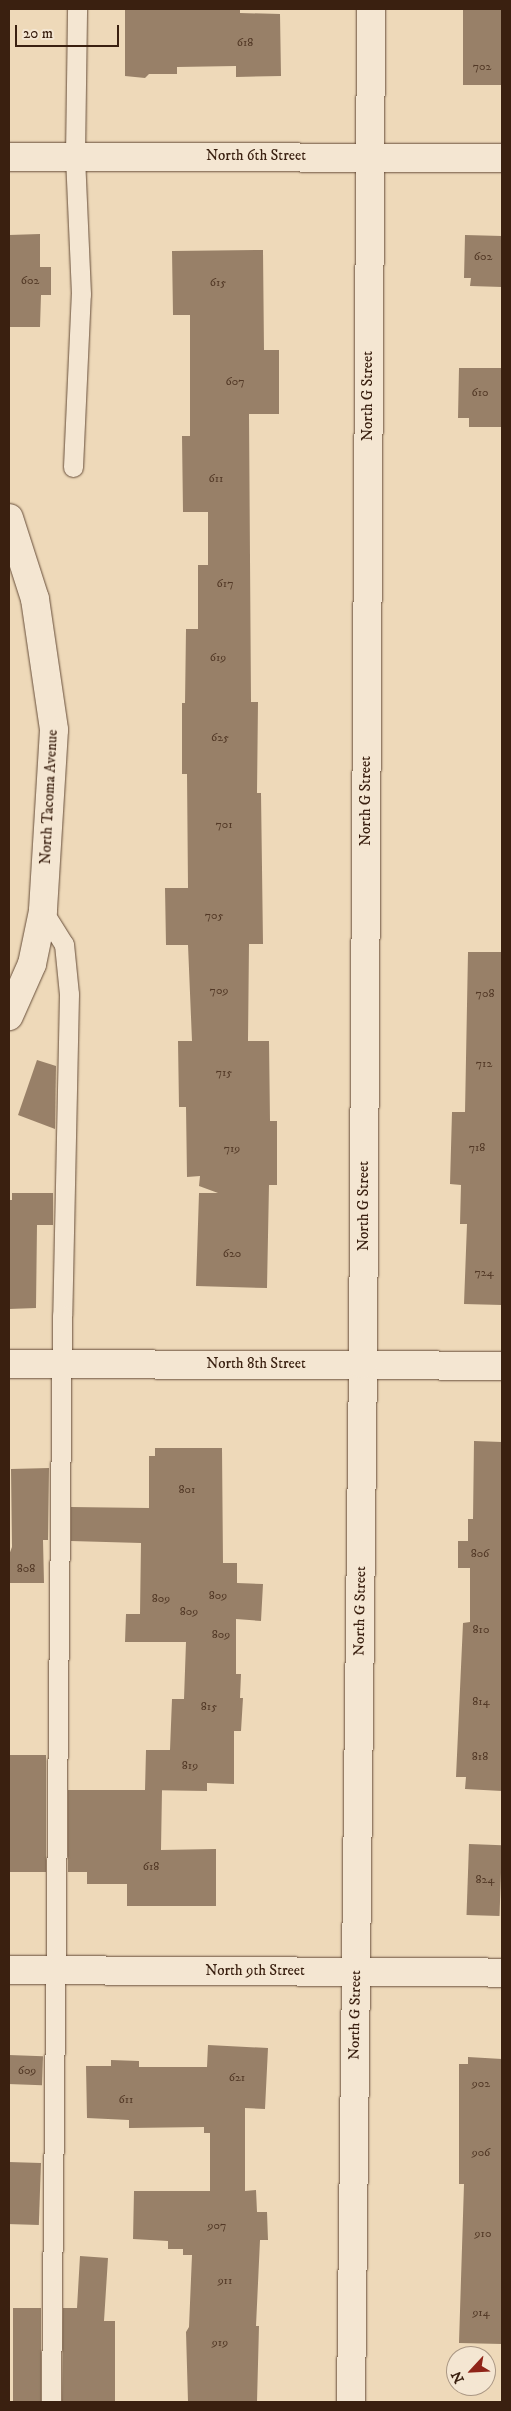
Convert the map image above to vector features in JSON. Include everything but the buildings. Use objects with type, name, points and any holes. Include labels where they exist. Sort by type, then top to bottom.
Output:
[{"type":"street","name":"North G Street","points":[[352,2402],[363,1364],[371,9]]},
{"type":"street","name":"North 6th Street","points":[[9,157],[369,156],[502,158]]},
{"type":"street","name":"North Tacoma Avenue","points":[[9,518],[35,599],[54,730],[43,911],[32,964],[9,1016]]},
{"type":"street","name":"North 8th Street","points":[[9,1364],[502,1366]]},
{"type":"street","name":"North 9th Street","points":[[9,1970],[502,1973]]},
{"type":"lane","points":[[73,467],[81,294],[75,156],[77,9]]},
{"type":"lane","points":[[43,911],[62,937],[68,972],[51,2402]]}]
